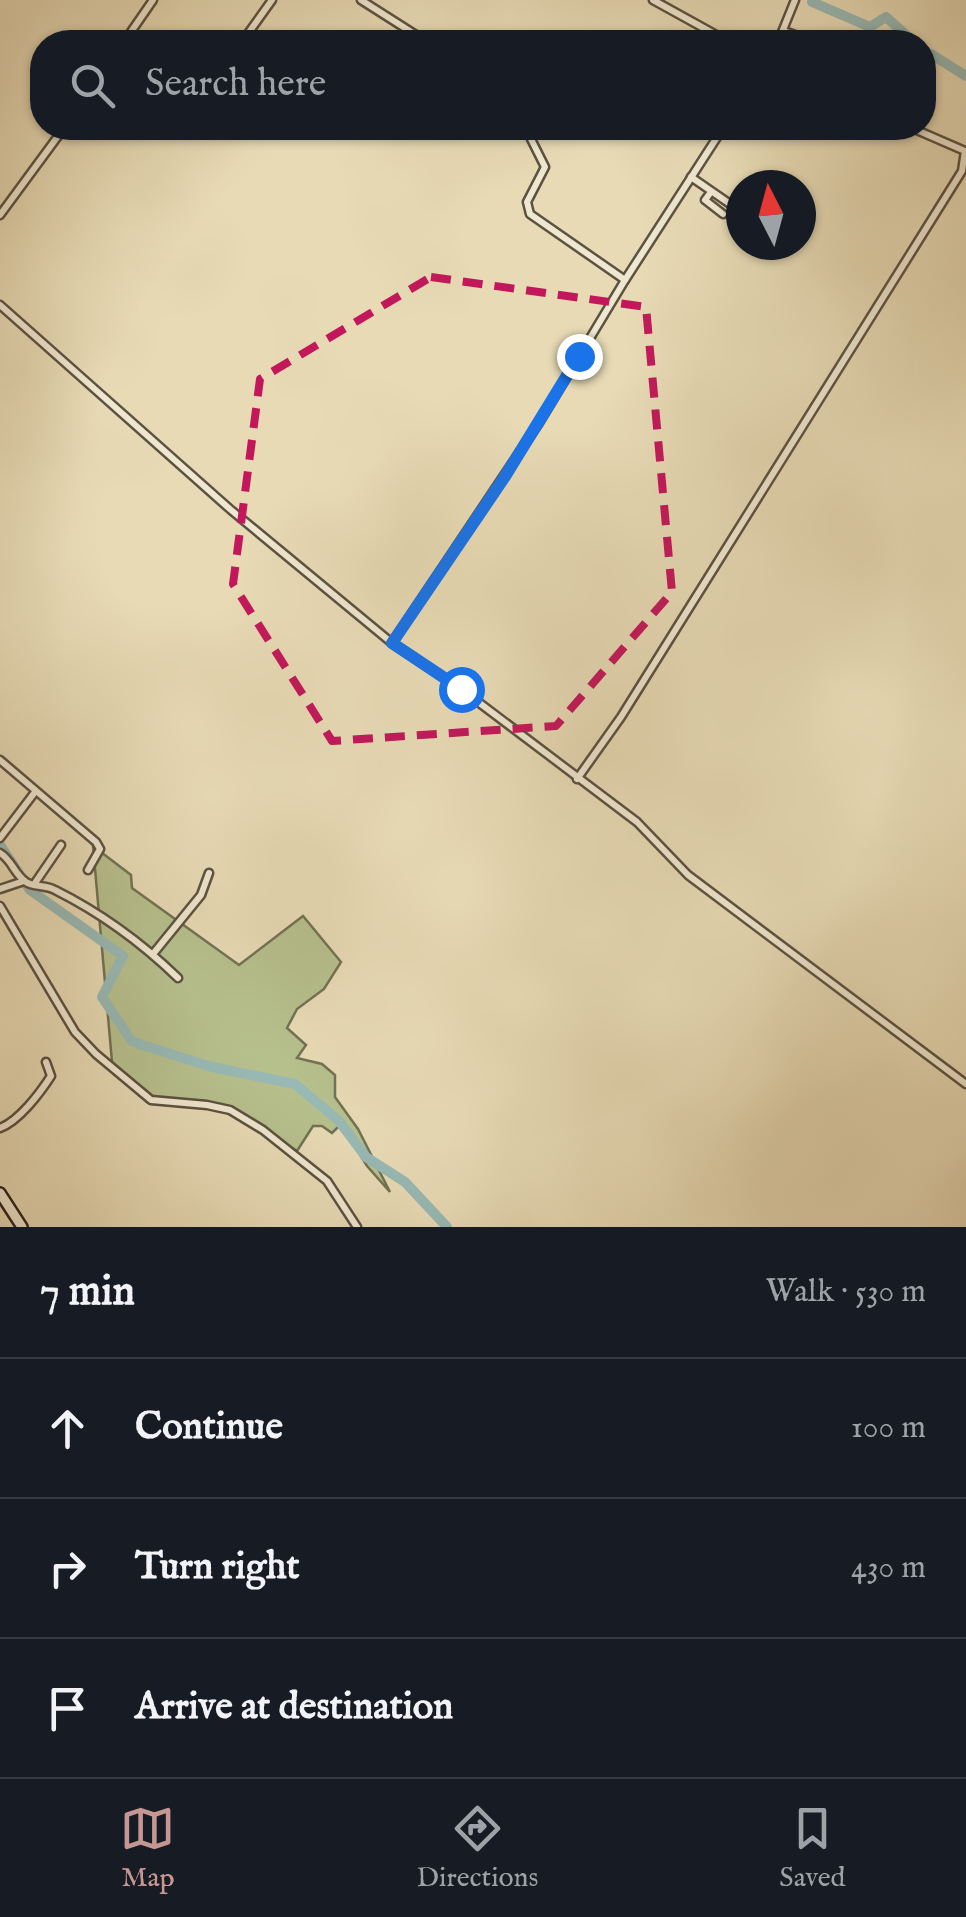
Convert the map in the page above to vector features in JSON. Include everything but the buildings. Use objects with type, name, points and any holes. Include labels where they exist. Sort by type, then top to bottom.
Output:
[{"type":"main road","points":[[1,1196],[22,1227]]},
{"type":"street","points":[[132,30],[153,0]]},
{"type":"street","points":[[251,30],[272,0]]},
{"type":"street","points":[[362,0],[408,30]]},
{"type":"street","points":[[654,0],[707,30]]},
{"type":"street","points":[[784,30],[794,0]]},
{"type":"street","points":[[0,215],[55,140]]},
{"type":"street","points":[[530,140],[545,168],[527,202],[530,214],[625,280]]},
{"type":"street","points":[[392,643],[539,423],[715,140]]},
{"type":"street","points":[[577,779],[621,716],[962,171],[965,151],[936,140]]},
{"type":"street","points":[[691,177],[726,202]]},
{"type":"street","points":[[711,192],[706,200],[724,214]]},
{"type":"street","points":[[2,310],[231,510],[392,643],[461,689],[637,822],[688,875],[966,1084]]},
{"type":"street","points":[[0,760],[96,842],[100,850],[88,870]]},
{"type":"street","points":[[0,838],[34,792]]},
{"type":"street","points":[[29,883],[61,845]]},
{"type":"street","points":[[0,853],[10,858],[29,883]]},
{"type":"street","points":[[153,954],[201,895],[209,873]]},
{"type":"street","points":[[0,889],[29,883],[52,888],[153,954],[178,978]]},
{"type":"street","points":[[0,906],[76,1032],[96,1054],[151,1100],[230,1110],[263,1130],[326,1181],[357,1227]]},
{"type":"street","points":[[0,1128],[12,1122],[51,1076],[46,1062]]},
{"type":"highlighted area","points":[[431,277],[646,307],[672,592],[556,726],[332,741],[233,584],[260,379]]},
{"type":"green space","points":[[93,846],[131,875],[132,888],[239,965],[303,916],[341,962],[324,989],[297,1009],[287,1028],[306,1045],[297,1058],[322,1064],[335,1075],[335,1097],[358,1129],[390,1192],[367,1166],[341,1124],[332,1133],[322,1126],[313,1126],[297,1151],[231,1109],[152,1098],[112,1062]]},
{"type":"waterway","points":[[812,2],[870,27],[886,17],[901,30]]},
{"type":"waterway","points":[[936,57],[966,76]]},
{"type":"waterway","points":[[0,845],[30,890],[123,956],[102,997],[131,1040],[212,1067],[295,1084],[339,1121],[366,1157],[405,1182],[447,1227]]},
{"type":"route","points":[[461,689],[392,643],[504,478],[579,356]]}]
